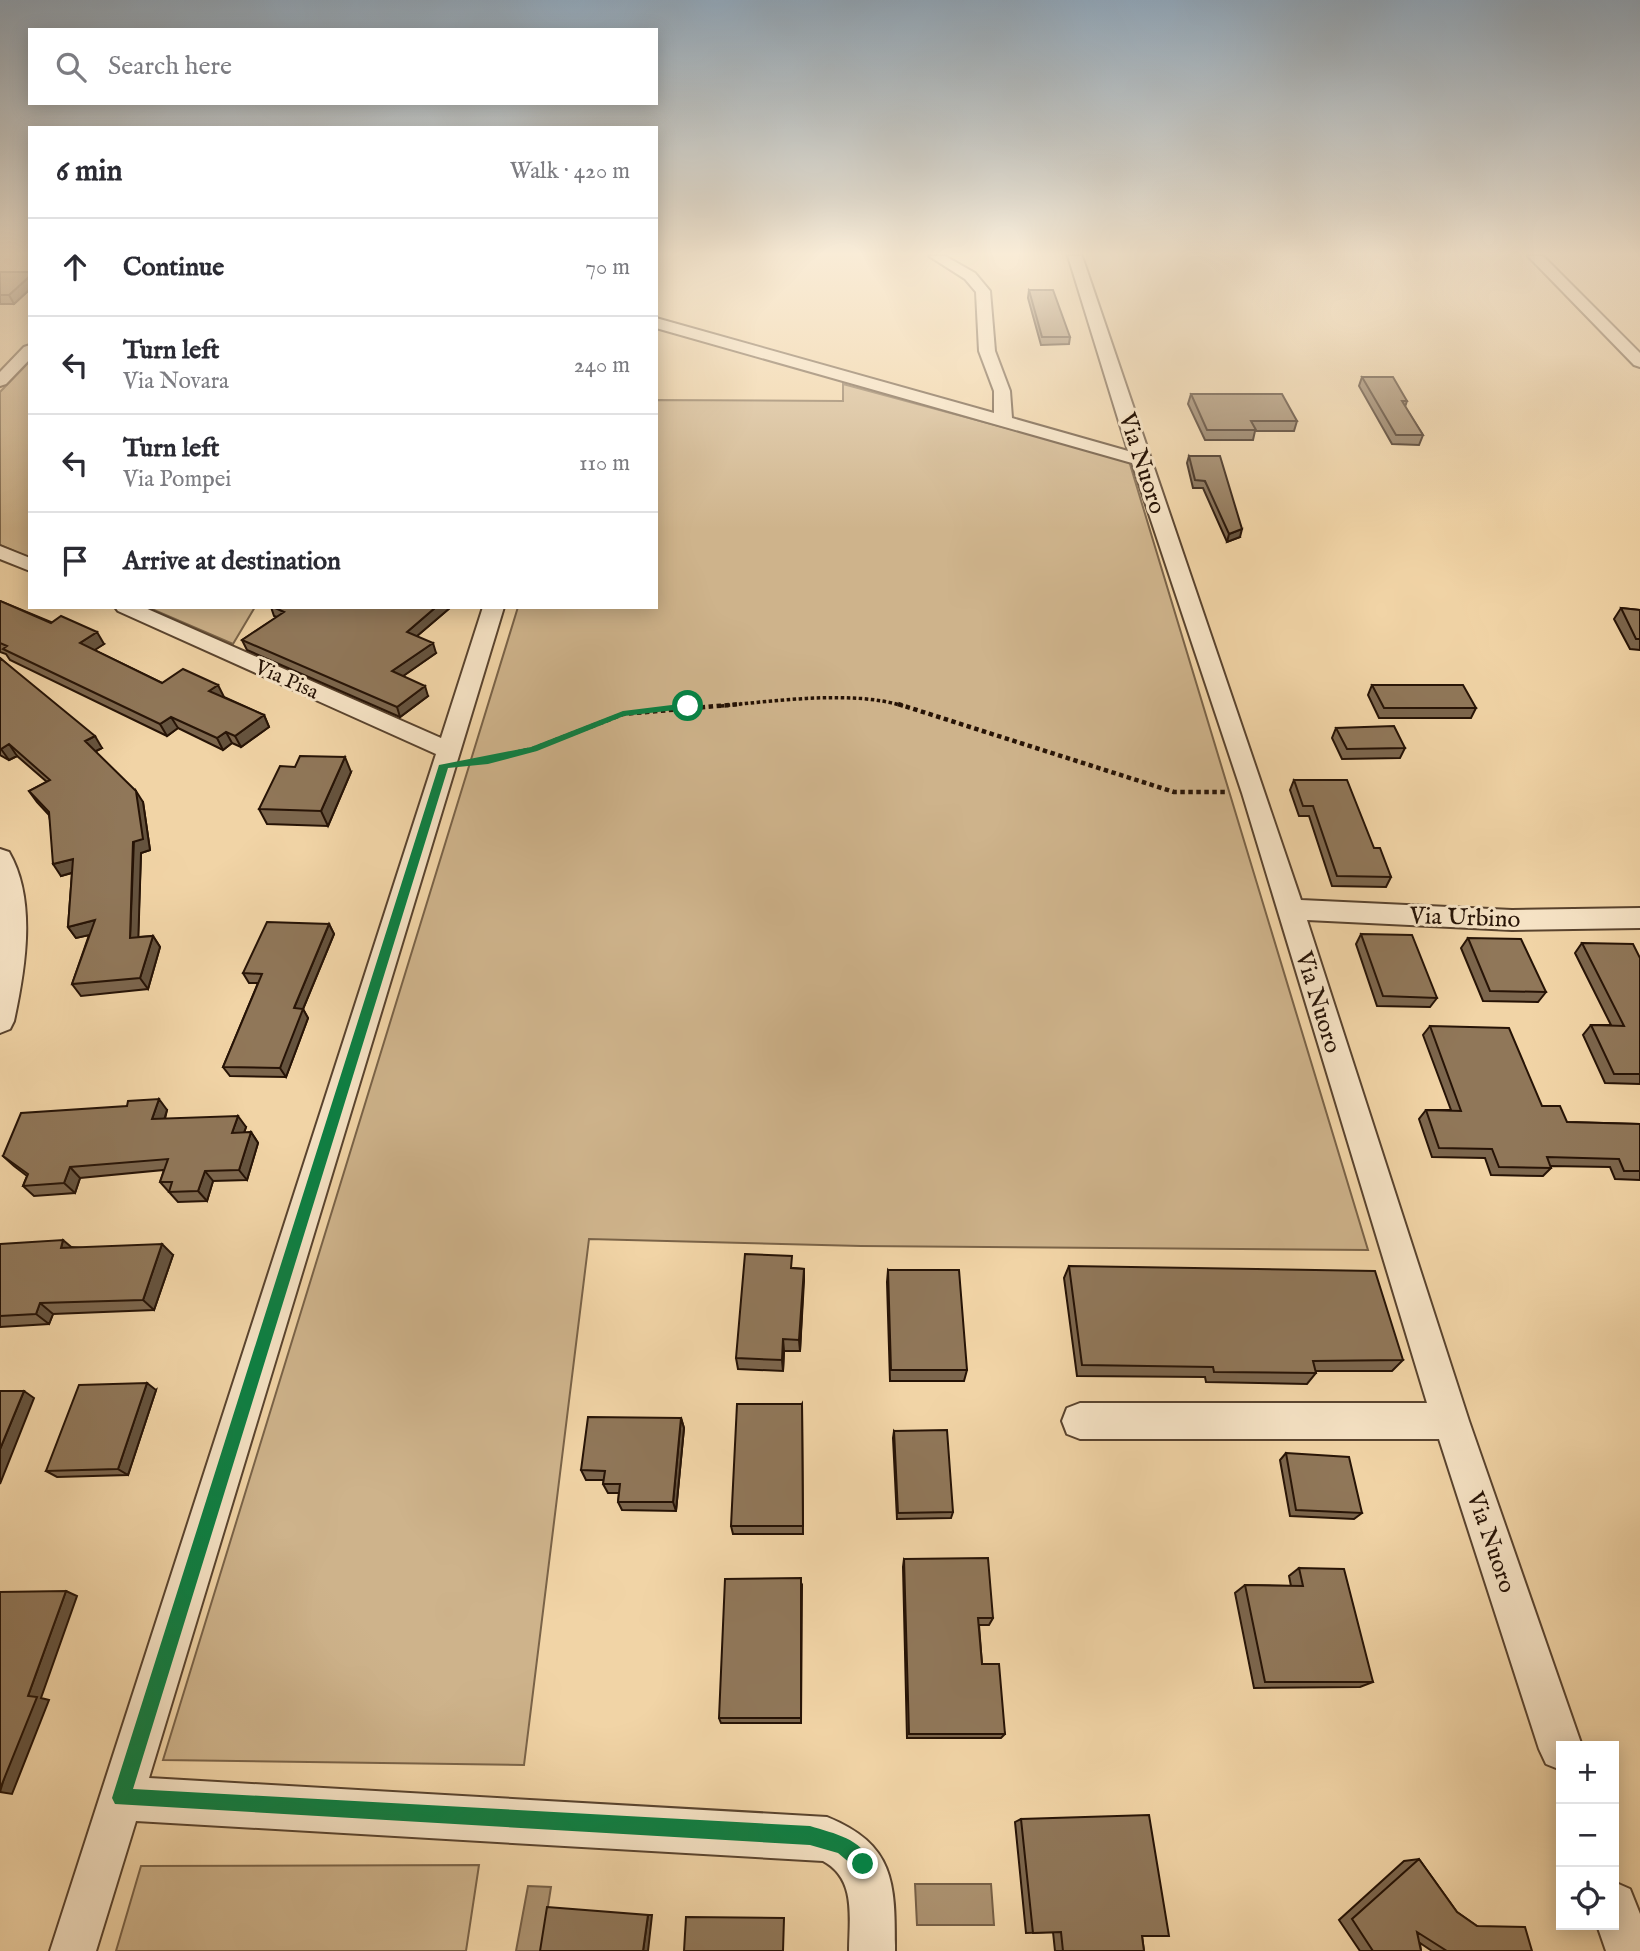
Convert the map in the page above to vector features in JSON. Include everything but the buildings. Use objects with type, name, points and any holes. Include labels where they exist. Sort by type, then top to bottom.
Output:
[{"type":"street","points":[[741,347],[1140,460]]},
{"type":"street","points":[[987,347],[1002,391],[1003,421]]},
{"type":"street","name":"Via Nuoro","points":[[1104,347],[1254,793],[1451,1421],[1558,1741]]},
{"type":"street","points":[[1625,347],[1640,362]]},
{"type":"street","points":[[0,381],[28,352]]},
{"type":"street","points":[[0,552],[28,564]]},
{"type":"street","name":"Via Pisa","points":[[129,609],[446,758]]},
{"type":"street","points":[[73,1951],[493,609]]},
{"type":"street","points":[[0,858],[8,889],[12,945],[0,1021]]},
{"type":"street","name":"Via Urbino","points":[[1290,909],[1512,920],[1640,918]]},
{"type":"street","points":[[1080,1420],[1451,1421]]},
{"type":"street","points":[[121,1798],[827,1839],[854,1852],[863,1864],[871,1899],[872,1951]]},
{"type":"street","points":[[1619,1920],[1629,1951]]},
{"type":"path","points":[[446,758],[488,761],[533,749],[623,714],[784,700],[883,699],[1174,792],[1254,793]]},
{"type":"shaded area","points":[[28,363],[28,557],[0,545],[0,392]]},
{"type":"shaded area","points":[[843,384],[1129,461],[1368,1250],[861,1246],[589,1239],[524,1765],[163,1760],[517,609],[658,609],[658,400],[843,401]]},
{"type":"shaded area","points":[[152,609],[254,609],[233,644]]},
{"type":"shaded area","points":[[479,1865],[466,1951],[116,1951],[141,1866]]},
{"type":"shaded area","points":[[915,1884],[991,1884],[994,1925],[917,1925]]},
{"type":"shaded area","points":[[528,1886],[551,1887],[541,1951],[516,1951]]},
{"type":"route","points":[[688,706],[623,714],[533,749],[488,761],[444,765],[121,1798],[810,1836],[843,1845],[854,1852],[863,1864]]}]
